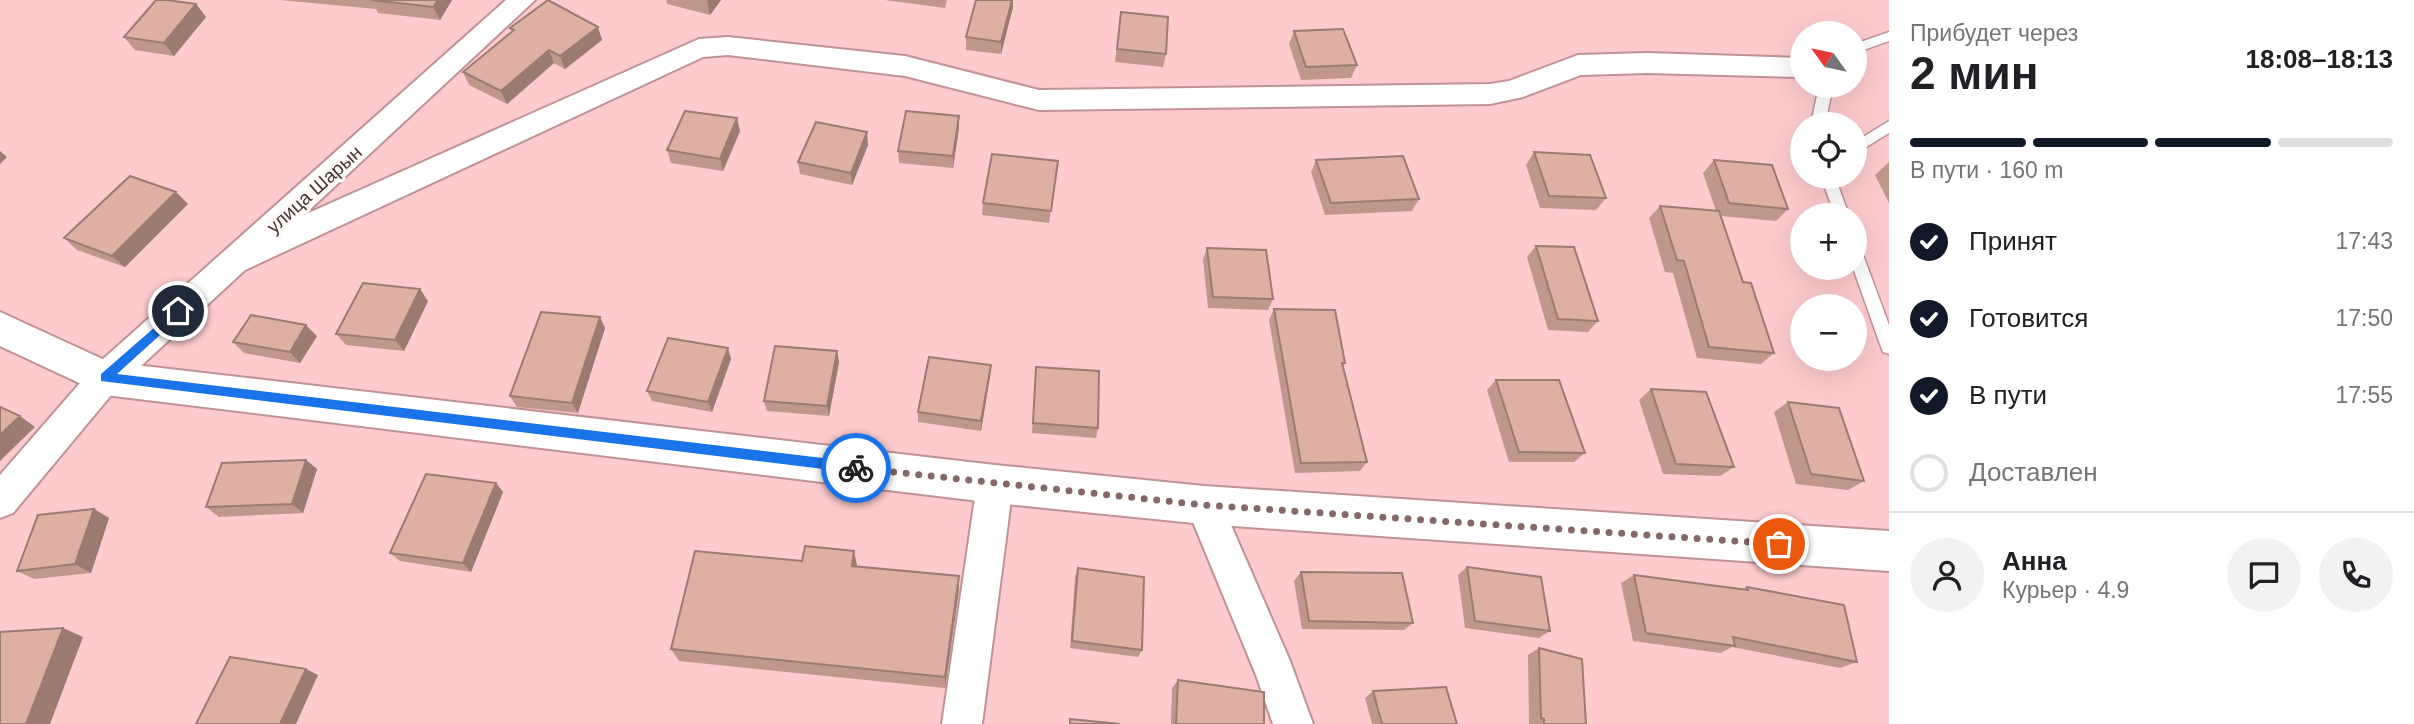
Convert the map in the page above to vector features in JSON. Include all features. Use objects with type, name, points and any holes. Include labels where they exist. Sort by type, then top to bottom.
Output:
[{"type":"main road","points":[[0,328],[105,378],[995,484],[1204,505],[1889,551]]},
{"type":"street","name":"улица Шарын","points":[[0,501],[105,378],[522,0]]},
{"type":"street","points":[[234,261],[699,48],[728,46],[905,66],[1040,100],[1490,94],[1513,90],[1578,65],[1647,63],[1790,68]]},
{"type":"street","points":[[962,724],[995,484]]},
{"type":"street","points":[[1204,505],[1276,675],[1293,724]]},
{"type":"lane","points":[[1867,44],[1889,36]]},
{"type":"lane","points":[[1867,141],[1889,126]]},
{"type":"lane","points":[[1865,280],[1889,347]]},
{"type":"building","points":[[156,0],[196,4],[164,43],[124,37]]},
{"type":"building","points":[[371,0],[438,0],[433,7]]},
{"type":"building","points":[[548,0],[598,27],[560,56],[549,50],[501,91],[463,72],[514,30],[510,28]]},
{"type":"building","points":[[976,0],[1012,0],[1001,42],[966,37]]},
{"type":"building","points":[[1121,12],[1168,17],[1166,54],[1117,49]]},
{"type":"building","points":[[1343,29],[1357,65],[1306,67],[1294,31]]},
{"type":"building","points":[[685,111],[737,118],[720,159],[667,150]]},
{"type":"building","points":[[906,111],[959,116],[953,156],[898,151]]},
{"type":"building","points":[[816,122],[867,132],[851,173],[798,162]]},
{"type":"building","points":[[1534,152],[1590,155],[1606,198],[1549,196]]},
{"type":"building","points":[[992,154],[1058,161],[1051,211],[983,203]]},
{"type":"building","points":[[1403,156],[1419,199],[1331,203],[1316,160]]},
{"type":"building","points":[[1714,160],[1772,165],[1788,209],[1729,203]]},
{"type":"building","points":[[130,176],[176,192],[112,256],[64,238]]},
{"type":"building","points":[[1660,206],[1719,211],[1743,282],[1751,283],[1774,353],[1709,347],[1684,261],[1677,260]]},
{"type":"building","points":[[1536,246],[1574,247],[1598,321],[1558,319]]},
{"type":"building","points":[[1207,248],[1266,250],[1273,299],[1213,297]]},
{"type":"building","points":[[363,283],[420,289],[395,340],[336,334]]},
{"type":"building","points":[[1274,309],[1335,310],[1345,363],[1342,363],[1367,462],[1301,463]]},
{"type":"building","points":[[541,312],[600,317],[572,403],[510,396]]},
{"type":"building","points":[[251,315],[306,325],[290,352],[233,342]]},
{"type":"building","points":[[668,338],[728,348],[708,402],[647,391]]},
{"type":"building","points":[[775,346],[837,351],[827,406],[764,401]]},
{"type":"building","points":[[929,357],[991,365],[981,421],[918,412]]},
{"type":"building","points":[[1036,367],[1099,371],[1098,428],[1033,423]]},
{"type":"building","points":[[1496,380],[1559,380],[1585,453],[1519,452]]},
{"type":"building","points":[[1651,389],[1706,392],[1734,467],[1676,464]]},
{"type":"building","points":[[1788,402],[1839,408],[1864,481],[1811,474]]},
{"type":"building","points":[[0,407],[20,416],[0,435]]},
{"type":"building","points":[[306,460],[292,504],[206,507],[222,463]]},
{"type":"building","points":[[426,474],[496,483],[463,563],[390,553]]},
{"type":"building","points":[[94,509],[75,564],[17,571],[38,515]]},
{"type":"building","points":[[805,546],[854,551],[852,566],[959,576],[945,677],[671,649],[695,551],[802,561]]},
{"type":"building","points":[[1467,567],[1541,577],[1550,631],[1475,621]]},
{"type":"building","points":[[1078,568],[1144,577],[1142,650],[1072,641]]},
{"type":"building","points":[[1301,572],[1402,573],[1413,623],[1309,621]]},
{"type":"building","points":[[1634,575],[1748,590],[1747,587],[1844,605],[1857,662],[1733,637],[1735,646],[1646,633]]},
{"type":"building","points":[[63,628],[26,724],[0,724],[0,632]]},
{"type":"building","points":[[1539,648],[1582,659],[1586,724],[1544,724],[1544,719],[1541,718]]},
{"type":"building","points":[[230,657],[306,669],[280,724],[196,724]]},
{"type":"building","points":[[1178,680],[1264,692],[1264,724],[1176,724]]},
{"type":"building","points":[[1446,687],[1457,724],[1382,724],[1373,691]]},
{"type":"building","points":[[1070,719],[1120,724],[1070,724]]},
{"type":"way so far","points":[[856,468],[1204,505],[1779,544]]},
{"type":"route","points":[[178,311],[105,378],[856,468]]}]
